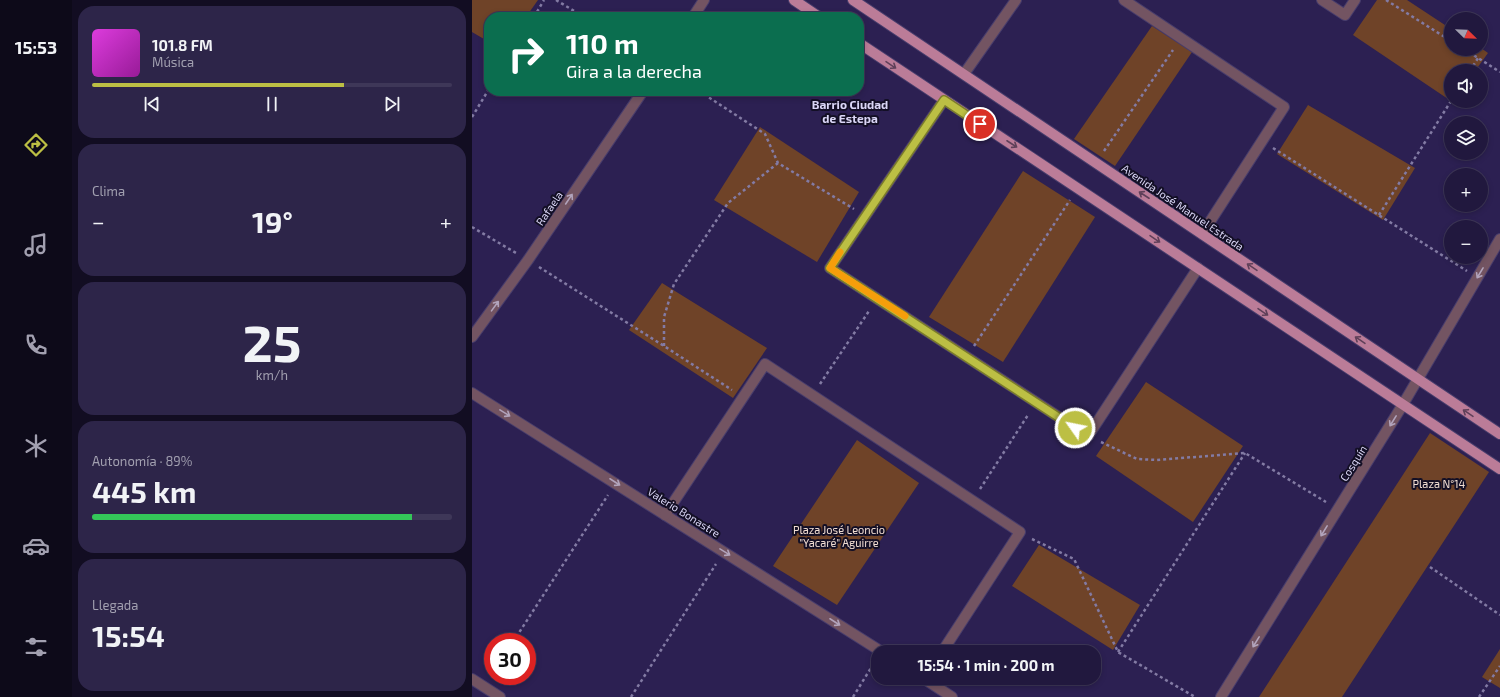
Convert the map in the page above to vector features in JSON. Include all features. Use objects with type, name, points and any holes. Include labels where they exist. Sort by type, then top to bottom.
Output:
[{"type":"main road","points":[[794,0],[812,12]]},
{"type":"main road","name":"Avenida José Manuel Estrada","points":[[853,0],[1500,434]]},
{"type":"main road","points":[[864,46],[1198,268],[1402,406],[1500,469]]},
{"type":"street","points":[[696,12],[704,0]]},
{"type":"street","points":[[964,74],[1016,0]]},
{"type":"street","points":[[1124,0],[1284,107],[1202,234]]},
{"type":"street","points":[[1322,0],[1345,15],[1355,0]]},
{"type":"street","name":"Rafaela","points":[[472,337],[528,260],[640,96]]},
{"type":"street","points":[[944,100],[830,268],[1088,436],[1198,268]]},
{"type":"street","name":"Cosquín","points":[[1221,697],[1402,406],[1417,378],[1500,239]]},
{"type":"street","points":[[665,515],[765,364],[813,394],[1020,532],[947,645]]},
{"type":"street","name":"Valerio Bonastre","points":[[472,392],[871,645]]},
{"type":"street","points":[[472,679],[500,697]]},
{"type":"street","points":[[934,685],[952,697]]},
{"type":"path","points":[[537,12],[544,0]]},
{"type":"path","points":[[556,0],[576,12]]},
{"type":"path","points":[[1386,0],[1444,37]]},
{"type":"path","points":[[1475,56],[1500,72]]},
{"type":"path","points":[[1474,64],[1478,58]]},
{"type":"path","points":[[472,117],[485,96]]},
{"type":"path","points":[[707,96],[765,134],[778,163],[865,215]]},
{"type":"path","points":[[1379,215],[1447,108]]},
{"type":"path","points":[[1262,141],[1477,277]]},
{"type":"path","points":[[664,346],[664,317],[674,284],[728,203],[778,163]]},
{"type":"path","points":[[472,227],[528,260],[743,397]]},
{"type":"path","points":[[813,394],[878,298]]},
{"type":"path","points":[[973,501],[1036,402]]},
{"type":"path","points":[[1088,436],[1137,459],[1157,460],[1246,453],[1338,509]]},
{"type":"path","points":[[1118,652],[1246,453]]},
{"type":"path","points":[[519,633],[616,482]]},
{"type":"path","points":[[1020,532],[1074,559],[1118,652],[1195,697]]},
{"type":"path","points":[[631,697],[724,552]]},
{"type":"path","points":[[1430,567],[1500,615]]},
{"type":"path","points":[[1479,697],[1500,666]]},
{"type":"path","points":[[853,697],[871,669]]},
{"type":"green space","points":[[472,0],[538,0],[530,12],[484,12],[484,39],[472,32]]},
{"type":"green space","points":[[1377,0],[1407,0],[1444,24],[1444,56],[1486,56],[1480,64],[1444,64],[1444,96],[1353,35]]},
{"type":"green space","points":[[1152,26],[1192,52],[1115,166],[1074,139]]},
{"type":"green space","points":[[1308,105],[1415,168],[1383,220],[1277,154]]},
{"type":"green space","points":[[760,127],[859,192],[817,262],[714,200]]},
{"type":"green space","points":[[1023,171],[1095,217],[1003,362],[929,317]]},
{"type":"green space","points":[[662,283],[767,348],[733,398],[629,330]]},
{"type":"green space","points":[[1146,382],[1243,446],[1193,522],[1096,456]]},
{"type":"green space","name":"Plaza N°14","points":[[1430,433],[1489,472],[1342,697],[1259,697]]},
{"type":"green space","name":"Plaza José Leoncio \"Yacaré\" Aguirre","points":[[857,440],[919,483],[837,605],[773,566]]},
{"type":"green space","points":[[1039,545],[1140,605],[1113,650],[1012,586]]},
{"type":"green space","points":[[1500,649],[1500,688],[1482,677]]},
{"type":"slow traffic","points":[[840,252],[830,268],[905,316]]},
{"type":"district","name":"Barrio Ciudad de Estepa","points":[[850,111]]},
{"type":"route","points":[[980,124],[944,100],[830,268],[967,356],[1075,428]]}]
